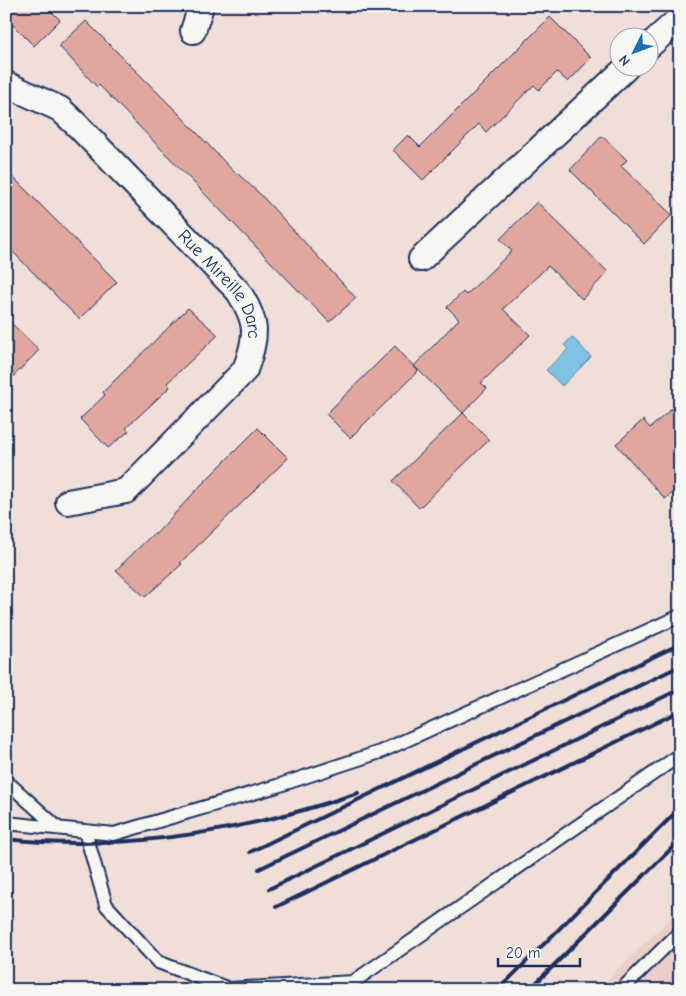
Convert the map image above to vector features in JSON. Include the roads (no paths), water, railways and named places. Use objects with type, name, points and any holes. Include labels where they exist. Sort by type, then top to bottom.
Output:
[{"type":"street","points":[[193,31],[201,6]]},
{"type":"street","points":[[658,38],[680,18]]},
{"type":"street","points":[[421,259],[615,78]]},
{"type":"street","name":"Rue Mireille Darc","points":[[6,84],[60,109],[78,126],[238,291],[250,309],[254,327],[254,346],[245,370],[126,491],[68,502]]},
{"type":"lane","points":[[6,823],[114,834],[277,786],[380,752],[680,616]]},
{"type":"lane","points":[[86,831],[106,905],[158,962],[229,989],[354,986],[680,756]]},
{"type":"lane","points":[[6,782],[58,828]]},
{"type":"lane","points":[[621,990],[680,932]]},
{"type":"water","points":[[572,337],[591,357],[562,386],[546,370],[568,349],[564,345]]},
{"type":"railway","points":[[250,852],[680,644]]},
{"type":"railway","points":[[259,869],[680,666]]},
{"type":"railway","points":[[269,889],[680,689]]},
{"type":"railway","points":[[276,907],[680,711]]},
{"type":"railway","points":[[6,839],[96,843],[185,836],[272,818],[358,793]]},
{"type":"railway","points":[[498,990],[680,808]]},
{"type":"railway","points":[[529,990],[680,840]]},
{"type":"railway","points":[[674,990],[680,984]]}]
